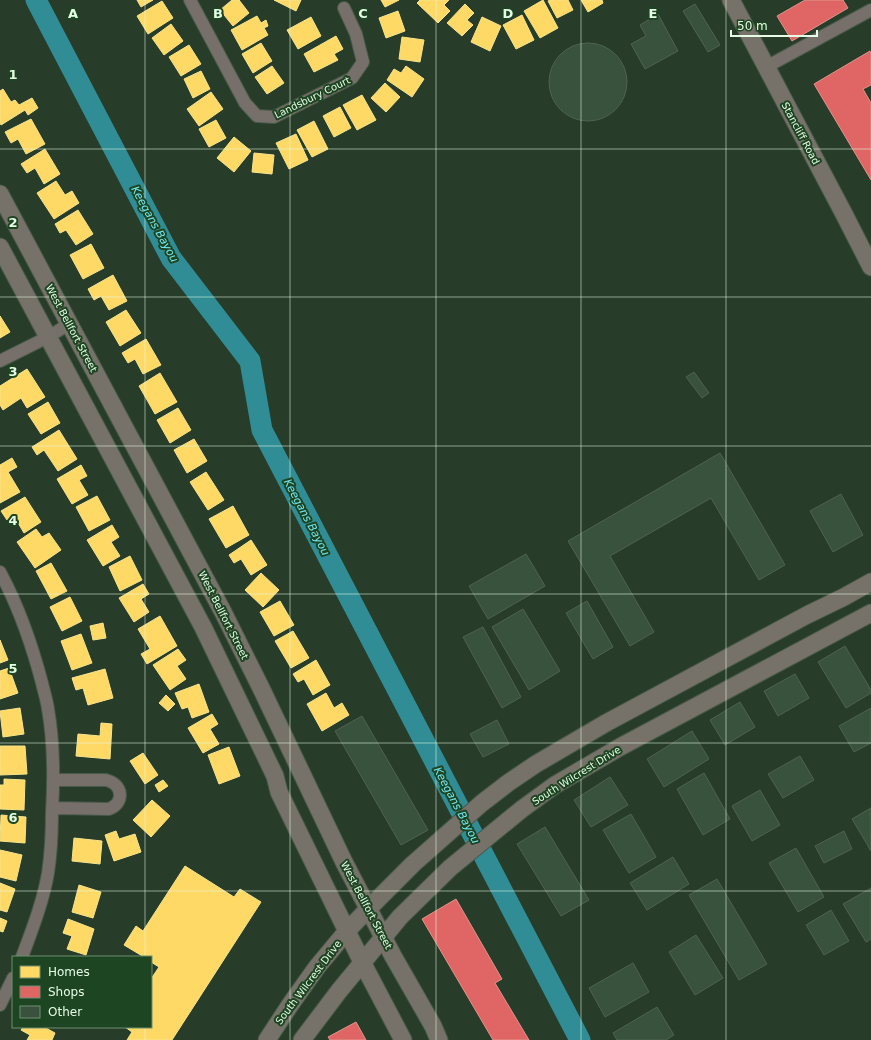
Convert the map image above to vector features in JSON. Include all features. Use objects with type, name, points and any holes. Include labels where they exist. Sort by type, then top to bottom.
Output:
[{"type":"main road","name":"Stancliff Road","points":[[731,0],[871,267]]},
{"type":"main road","name":"West Bellfort Street","points":[[0,194],[223,612],[344,862],[439,1040]]},
{"type":"main road","points":[[0,247],[156,542],[203,627],[275,776],[279,792],[362,962],[404,1040]]},
{"type":"main road","points":[[156,542],[178,528]]},
{"type":"main road","points":[[620,747],[606,723],[871,582]]},
{"type":"main road","points":[[844,597],[864,616]]},
{"type":"main road","name":"South Wilcrest Drive","points":[[302,1040],[338,991],[400,917],[456,864],[522,808],[555,785],[620,747],[864,616]]},
{"type":"main road","name":"South Wilcrest Drive","points":[[267,1040],[317,967],[368,908],[413,864],[482,803],[508,783],[536,764],[606,723]]},
{"type":"main road","points":[[275,776],[297,764]]},
{"type":"street","name":"Landsbury Court","points":[[190,0],[245,103],[257,116],[274,117],[352,78],[363,62],[356,34],[344,8]]},
{"type":"street","points":[[766,67],[871,10]]},
{"type":"street","points":[[0,361],[69,324]]},
{"type":"street","points":[[0,572],[20,614],[37,663],[48,709],[54,780],[48,874],[34,926],[22,956]]},
{"type":"street","points":[[53,808],[109,809],[118,803],[120,796],[116,785],[106,780],[54,780]]},
{"type":"street","points":[[0,1005],[12,980]]},
{"type":"building: Homes","points":[[137,0],[153,0],[141,7]]},
{"type":"building: Homes","points":[[232,0],[239,0],[249,13],[233,26],[220,10]]},
{"type":"building: Homes","points":[[274,0],[301,0],[296,11]]},
{"type":"building: Homes","points":[[381,0],[399,0],[385,7]]},
{"type":"building: Homes","points":[[420,0],[449,0],[444,5],[450,11],[438,23],[417,3]]},
{"type":"building: Homes","points":[[543,0],[558,28],[540,38],[524,11]]},
{"type":"building: Homes","points":[[568,0],[573,10],[557,18],[548,1]]},
{"type":"building: Homes","points":[[581,0],[602,0],[603,3],[588,12]]},
{"type":"building: Homes","points":[[162,1],[173,18],[148,34],[137,16]]},
{"type":"building: Homes","points":[[465,4],[474,13],[467,20],[473,25],[462,36],[447,23]]},
{"type":"building: Homes","points":[[398,11],[405,31],[386,38],[379,18]]},
{"type":"building: Homes","points":[[522,15],[534,40],[516,49],[503,25]]},
{"type":"building: Homes","points":[[257,16],[261,23],[266,20],[268,26],[264,28],[268,35],[242,50],[231,30]]},
{"type":"building: Homes","points":[[311,17],[321,36],[298,49],[287,30]]},
{"type":"building: Homes","points":[[482,17],[501,26],[490,51],[471,42]]},
{"type":"building: Homes","points":[[171,24],[183,41],[164,55],[152,38]]},
{"type":"building: Homes","points":[[336,36],[343,49],[334,54],[338,60],[314,72],[304,54]]},
{"type":"building: Homes","points":[[402,37],[424,40],[420,62],[399,59]]},
{"type":"building: Homes","points":[[261,43],[272,61],[253,73],[242,54]]},
{"type":"building: Homes","points":[[189,45],[201,64],[181,76],[169,57]]},
{"type":"building: Homes","points":[[272,66],[284,83],[267,94],[255,77]]},
{"type":"building: Homes","points":[[406,66],[424,79],[412,97],[387,80],[394,69],[401,73]]},
{"type":"building: Homes","points":[[201,71],[210,89],[193,98],[184,79]]},
{"type":"building: Homes","points":[[385,83],[400,97],[386,112],[371,98]]},
{"type":"building: Homes","points":[[3,89],[11,102],[15,100],[19,105],[32,98],[38,108],[28,115],[25,110],[1,125],[0,91]]},
{"type":"building: Homes","points":[[211,92],[223,109],[199,126],[187,109]]},
{"type":"building: Homes","points":[[362,95],[376,120],[357,130],[343,105]]},
{"type":"building: Homes","points":[[340,107],[351,128],[334,137],[323,116]]},
{"type":"building: Homes","points":[[31,119],[45,144],[26,154],[18,139],[11,143],[5,132]]},
{"type":"building: Homes","points":[[216,120],[226,138],[209,147],[199,129]]},
{"type":"building: Homes","points":[[314,121],[328,149],[312,157],[297,130]]},
{"type":"building: Homes","points":[[296,134],[308,160],[289,169],[276,143]]},
{"type":"building: Homes","points":[[234,137],[251,151],[234,172],[217,158]]},
{"type":"building: Homes","points":[[45,149],[60,174],[44,184],[35,168],[27,173],[21,164]]},
{"type":"building: Homes","points":[[254,153],[274,155],[272,174],[252,172]]},
{"type":"building: Homes","points":[[56,181],[65,195],[72,191],[79,203],[54,219],[37,193]]},
{"type":"building: Homes","points":[[78,210],[93,234],[76,245],[66,230],[60,233],[55,224]]},
{"type":"building: Homes","points":[[91,244],[104,268],[83,279],[70,255]]},
{"type":"building: Homes","points":[[113,275],[127,301],[109,310],[101,296],[94,300],[88,289]]},
{"type":"building: Homes","points":[[126,310],[141,333],[120,346],[106,322]]},
{"type":"building: Homes","points":[[0,316],[10,332],[0,338]]},
{"type":"building: Homes","points":[[146,339],[161,365],[143,374],[135,359],[128,363],[122,353]]},
{"type":"building: Homes","points":[[27,369],[45,397],[27,408],[21,398],[3,410],[0,405],[0,386]]},
{"type":"building: Homes","points":[[160,373],[177,402],[155,414],[139,386]]},
{"type":"building: Homes","points":[[48,402],[60,423],[41,434],[28,414]]},
{"type":"building: Homes","points":[[178,408],[191,430],[170,443],[157,420]]},
{"type":"building: Homes","points":[[59,430],[77,459],[58,471],[44,450],[37,455],[32,447]]},
{"type":"building: Homes","points":[[194,439],[207,461],[187,473],[174,450]]},
{"type":"building: Homes","points":[[12,458],[17,467],[8,472],[20,492],[0,503],[0,465]]},
{"type":"building: Homes","points":[[81,465],[87,476],[79,480],[88,495],[72,504],[57,479]]},
{"type":"building: Homes","points":[[206,472],[224,500],[208,510],[190,482]]},
{"type":"building: Homes","points":[[97,496],[110,520],[89,531],[76,507]]},
{"type":"building: Homes","points":[[25,497],[41,522],[24,533],[14,516],[7,520],[1,511]]},
{"type":"building: Homes","points":[[233,506],[249,535],[226,548],[209,519]]},
{"type":"building: Homes","points":[[112,525],[119,537],[111,542],[120,556],[103,566],[87,540]]},
{"type":"building: Homes","points":[[36,529],[42,537],[49,533],[61,550],[35,568],[17,542]]},
{"type":"building: Homes","points":[[251,540],[267,565],[251,575],[241,559],[234,563],[229,555]]},
{"type":"building: Homes","points":[[130,556],[142,580],[120,591],[109,567]]},
{"type":"building: Homes","points":[[51,563],[67,591],[51,599],[36,571]]},
{"type":"building: Homes","points":[[261,573],[279,590],[263,607],[245,590]]},
{"type":"building: Homes","points":[[143,584],[149,594],[141,599],[149,612],[134,622],[119,598]]},
{"type":"building: Homes","points":[[70,597],[82,621],[62,631],[50,607]]},
{"type":"building: Homes","points":[[280,601],[294,625],[274,636],[260,612]]},
{"type":"building: Homes","points":[[160,616],[177,646],[147,664],[141,654],[150,649],[138,629]]},
{"type":"building: Homes","points":[[103,623],[106,638],[93,640],[90,626]]},
{"type":"building: Homes","points":[[293,631],[309,658],[291,668],[275,641]]},
{"type":"building: Homes","points":[[81,634],[92,663],[72,670],[61,641]]},
{"type":"building: Homes","points":[[0,640],[8,660],[0,663]]},
{"type":"building: Homes","points":[[178,649],[186,660],[177,666],[186,679],[170,690],[153,665]]},
{"type":"building: Homes","points":[[316,660],[330,685],[313,695],[304,679],[298,682],[293,674]]},
{"type":"building: Homes","points":[[9,668],[18,693],[0,699],[0,671]]},
{"type":"building: Homes","points":[[105,669],[113,698],[88,705],[83,688],[76,690],[72,678]]},
{"type":"building: Homes","points":[[199,684],[209,712],[192,718],[188,707],[182,709],[175,693]]},
{"type":"building: Homes","points":[[326,693],[334,708],[342,703],[349,715],[322,731],[307,704]]},
{"type":"building: Homes","points":[[166,695],[175,704],[168,711],[159,703]]},
{"type":"building: Homes","points":[[20,708],[24,734],[3,737],[0,711]]},
{"type":"building: Homes","points":[[212,714],[218,724],[210,729],[219,744],[203,753],[188,728]]},
{"type":"building: Homes","points":[[101,723],[112,724],[110,759],[76,756],[78,734],[100,736]]},
{"type":"building: Homes","points":[[0,746],[25,746],[27,774],[0,775]]},
{"type":"building: Homes","points":[[229,747],[240,776],[219,784],[208,755]]},
{"type":"building: Homes","points":[[143,753],[158,775],[145,784],[130,761]]},
{"type":"building: Homes","points":[[4,779],[25,780],[24,810],[0,809],[0,785],[4,785]]},
{"type":"building: Homes","points":[[163,780],[168,786],[159,792],[155,785]]},
{"type":"building: Homes","points":[[152,800],[170,816],[151,837],[133,820]]},
{"type":"building: Homes","points":[[1,815],[26,817],[25,843],[0,841]]},
{"type":"building: Homes","points":[[116,831],[119,839],[135,834],[141,852],[114,861],[105,835]]},
{"type":"building: Homes","points":[[74,838],[102,841],[100,864],[72,861]]},
{"type":"building: Homes","points":[[0,850],[22,855],[16,881],[0,877]]},
{"type":"building: Homes","points":[[185,866],[234,897],[240,889],[261,902],[172,1040],[127,1040],[132,1032],[126,1028],[152,1028],[152,978],[159,967],[152,963],[152,956],[142,956],[124,945],[136,926],[143,931]]},
{"type":"building: Homes","points":[[0,883],[15,889],[7,912],[0,910]]},
{"type":"building: Homes","points":[[79,885],[101,892],[93,918],[72,912]]},
{"type":"building: Homes","points":[[0,918],[7,921],[3,932],[0,931]]},
{"type":"building: Homes","points":[[68,919],[94,929],[86,955],[67,949],[72,936],[63,933]]},
{"type":"building: Homes","points":[[22,1028],[46,1028],[55,1033],[52,1040],[27,1040],[30,1035],[21,1030]]},
{"type":"building: Shops","points":[[805,0],[843,0],[848,8],[792,41],[777,16]]},
{"type":"building: Shops","points":[[870,51],[871,85],[863,89],[871,103],[871,180],[814,84]]},
{"type":"building: Shops","points":[[456,899],[502,979],[495,983],[529,1040],[493,1040],[422,919]]},
{"type":"building: Shops","points":[[356,1022],[366,1040],[330,1040],[328,1037]]},
{"type":"building: Other","points":[[695,4],[720,45],[708,52],[683,11]]},
{"type":"building: Other","points":[[658,14],[678,51],[645,69],[631,44],[646,36],[640,25]]},
{"type":"building: Other","points":[[588,43],[603,46],[616,54],[624,67],[627,82],[624,97],[616,110],[603,118],[588,121],[573,118],[560,110],[552,97],[549,82],[552,67],[560,54],[573,46]]},
{"type":"building: Other","points":[[694,372],[709,393],[702,398],[686,377]]},
{"type":"building: Other","points":[[720,453],[785,565],[759,580],[711,498],[610,556],[654,632],[630,646],[568,541]]},
{"type":"building: Other","points":[[841,494],[863,535],[833,552],[810,511]]},
{"type":"building: Other","points":[[526,554],[545,586],[488,619],[469,586]]},
{"type":"building: Other","points":[[587,601],[613,647],[593,659],[566,613]]},
{"type":"building: Other","points":[[523,609],[560,671],[529,690],[492,627]]},
{"type":"building: Other","points":[[483,627],[521,697],[502,708],[463,637]]},
{"type":"building: Other","points":[[845,646],[871,690],[871,693],[846,708],[818,662]]},
{"type":"building: Other","points":[[795,674],[809,698],[778,716],[764,691]]},
{"type":"building: Other","points":[[740,702],[755,727],[725,745],[710,720]]},
{"type":"building: Other","points":[[871,708],[871,743],[854,752],[839,726]]},
{"type":"building: Other","points":[[362,716],[428,830],[401,845],[335,731]]},
{"type":"building: Other","points":[[497,720],[509,744],[483,757],[470,734]]},
{"type":"building: Other","points":[[692,731],[709,759],[664,787],[647,759]]},
{"type":"building: Other","points":[[800,756],[814,780],[783,798],[768,774]]},
{"type":"building: Other","points":[[704,773],[730,819],[703,835],[677,789]]},
{"type":"building: Other","points":[[610,777],[628,805],[591,827],[574,800]]},
{"type":"building: Other","points":[[760,790],[780,825],[752,841],[732,806]]},
{"type":"building: Other","points":[[871,808],[871,851],[852,819]]},
{"type":"building: Other","points":[[631,814],[656,857],[629,873],[603,830]]},
{"type":"building: Other","points":[[545,827],[589,900],[561,916],[517,844]]},
{"type":"building: Other","points":[[844,831],[852,849],[824,863],[815,846]]},
{"type":"building: Other","points":[[796,848],[824,897],[798,912],[769,863]]},
{"type":"building: Other","points":[[673,857],[689,884],[647,910],[630,883]]},
{"type":"building: Other","points":[[717,879],[767,964],[739,980],[689,895]]},
{"type":"building: Other","points":[[871,888],[871,939],[866,942],[843,904]]},
{"type":"building: Other","points":[[831,910],[849,941],[824,955],[806,925]]},
{"type":"building: Other","points":[[696,935],[723,978],[695,995],[669,952]]},
{"type":"building: Other","points":[[633,963],[649,992],[605,1017],[589,988]]},
{"type":"building: Other","points":[[657,1007],[674,1035],[666,1040],[617,1040],[613,1033]]},
{"type":"waterway","name":"Keegans Bayou","points":[[36,0],[171,258],[250,361],[262,430],[580,1040]]}]
